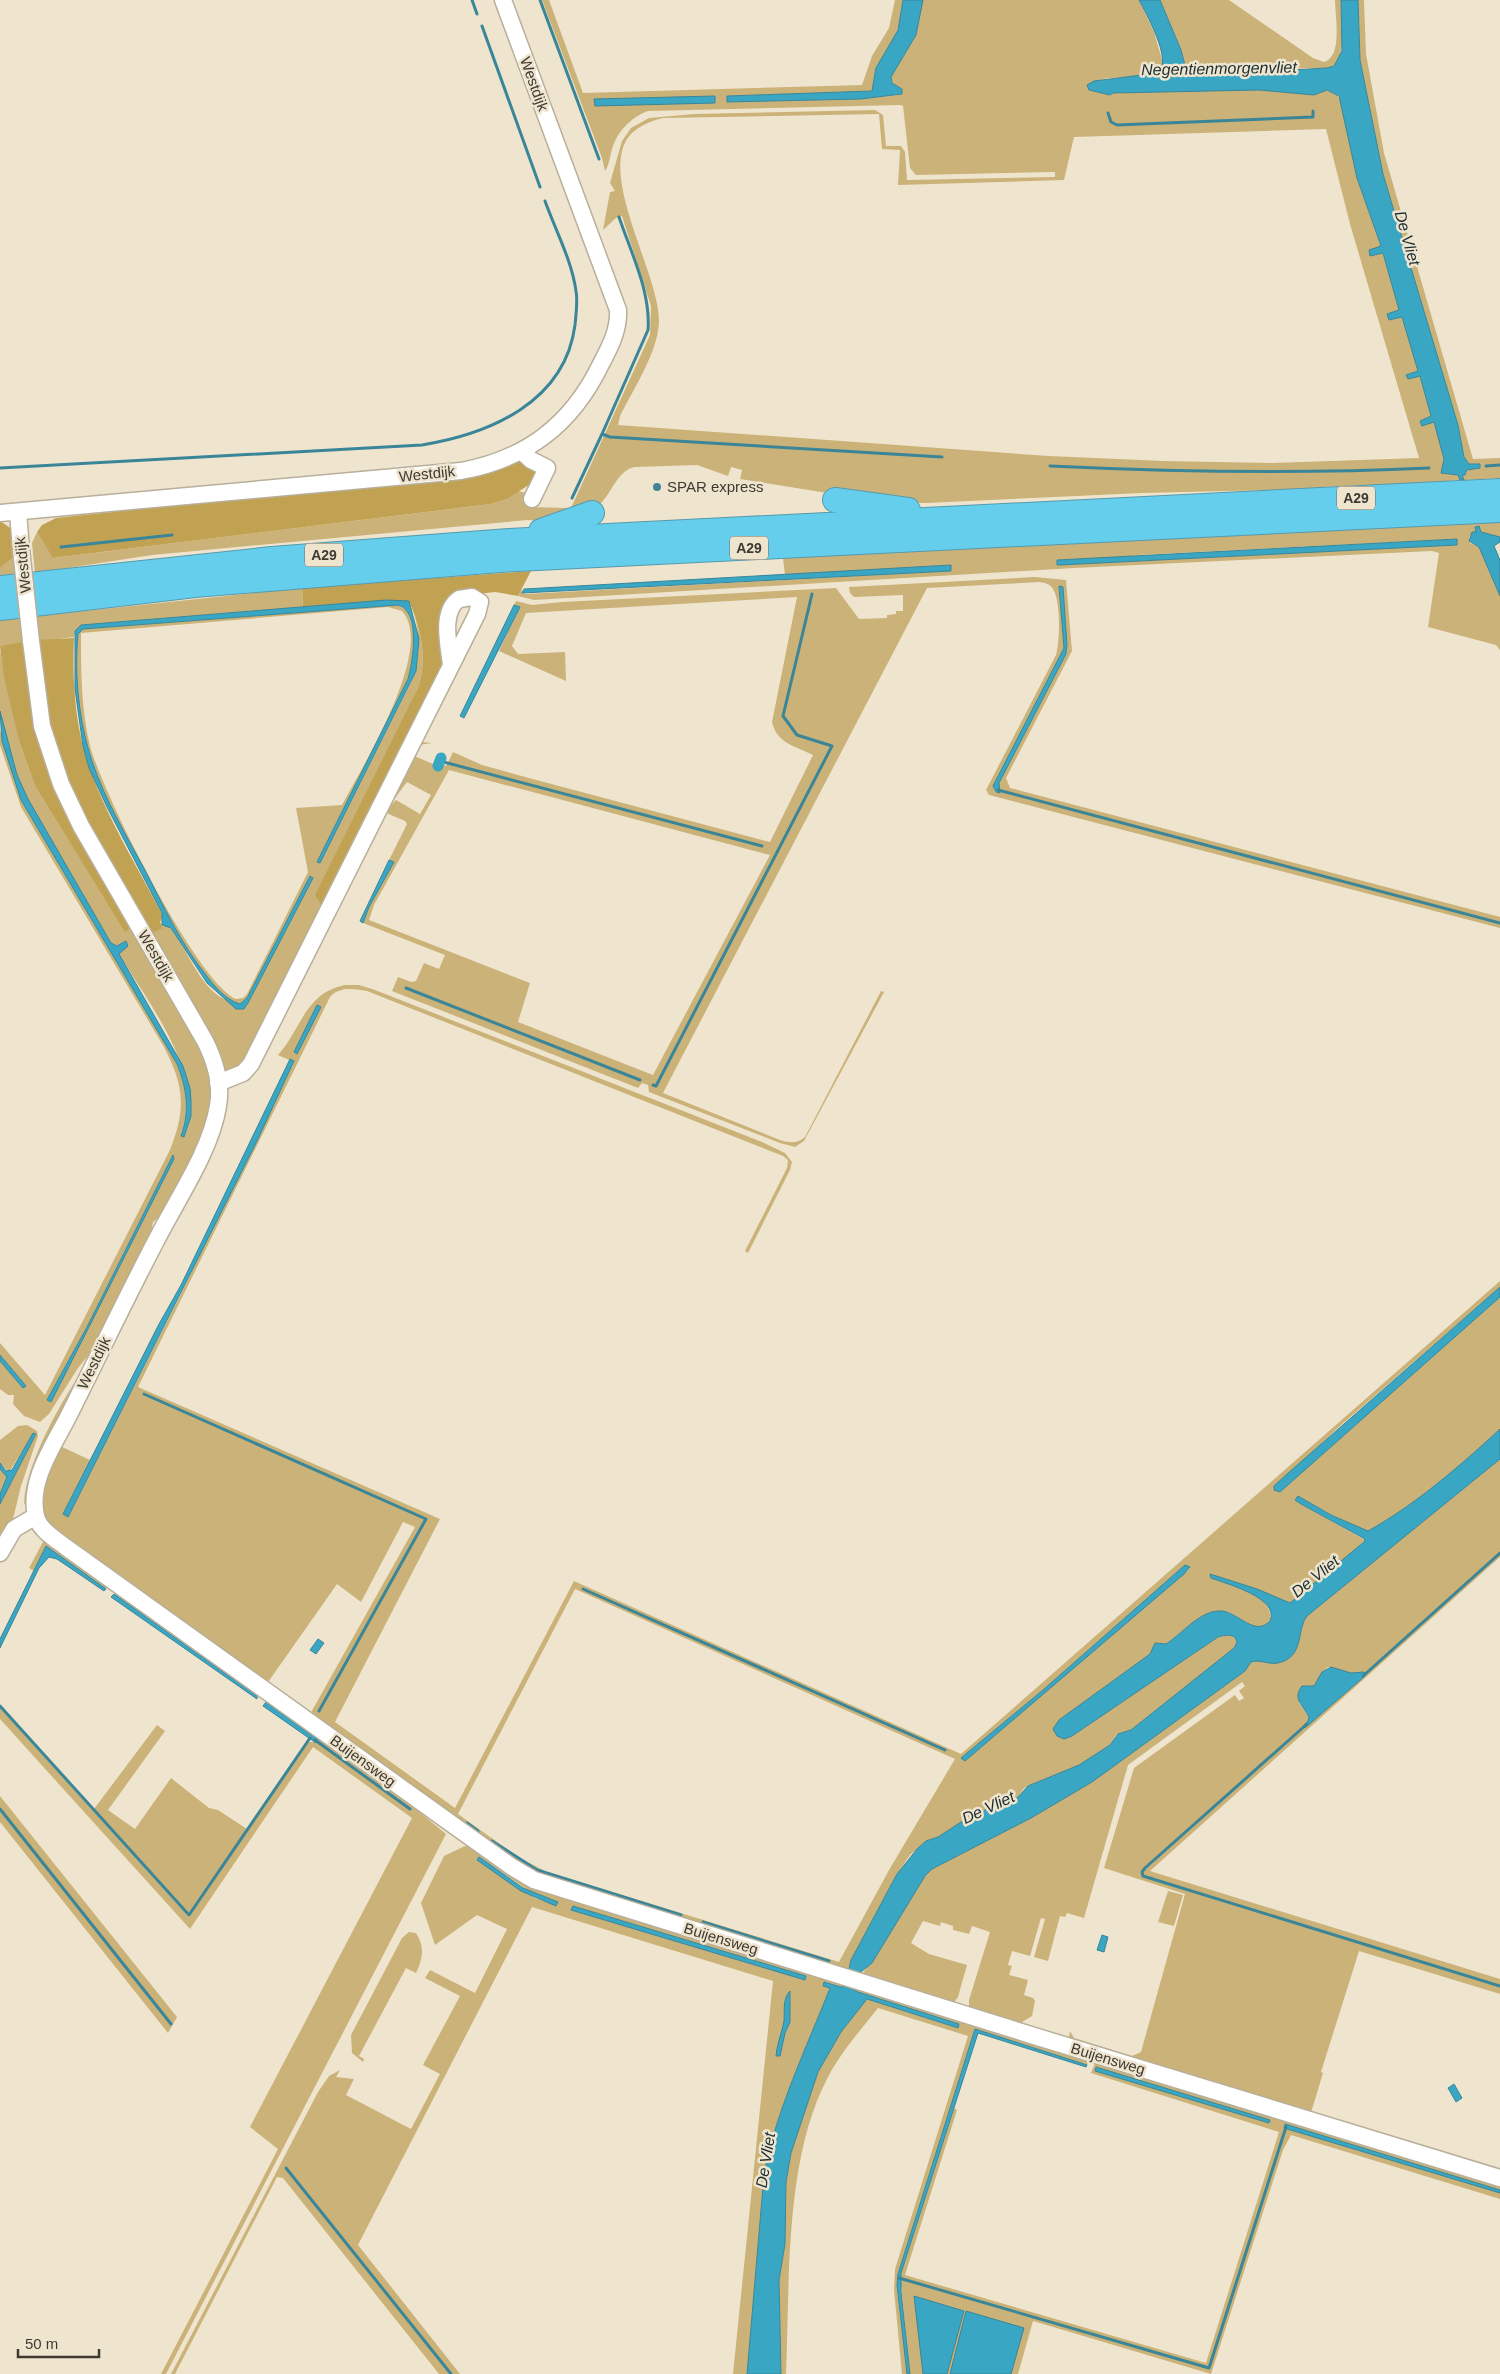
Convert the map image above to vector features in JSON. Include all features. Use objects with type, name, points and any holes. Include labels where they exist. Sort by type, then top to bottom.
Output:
[{"type":"highway","name":"A29","points":[[0,588],[282,558],[509,541],[1500,491]]},
{"type":"highway","name":"A29","points":[[835,500],[964,518]]},
{"type":"highway","name":"A29","points":[[0,608],[195,585],[500,560],[1500,510]]},
{"type":"highway","name":"A29","points":[[509,541],[592,514]]},
{"type":"street","name":"Westdijk","points":[[36,1516],[35,1493],[42,1468],[208,1139],[217,1113],[218,1083],[213,1061],[205,1040],[82,826],[60,784],[42,726],[18,512],[448,473],[490,464],[521,451],[560,424],[576,406],[606,355],[616,330],[618,315],[614,296],[503,0]]},
{"type":"street","points":[[521,451],[531,460],[547,468],[532,499]]},
{"type":"street","points":[[0,513],[18,512]]},
{"type":"street","points":[[218,1083],[243,1073],[251,1064],[451,666]]},
{"type":"street","points":[[0,1553],[14,1529],[36,1516]]},
{"type":"street","name":"Buijensweg","points":[[36,1516],[42,1527],[67,1548],[527,1876],[567,1892],[1500,2178]]},
{"type":"shaded area","points":[[542,0],[549,0],[583,93],[862,85],[872,56],[889,28],[895,0],[903,0],[898,29],[877,69],[873,91],[727,96],[727,102],[861,99],[898,95],[902,89],[892,83],[891,77],[916,35],[923,0],[1139,0],[1154,32],[1163,63],[1159,69],[1152,73],[1136,77],[1104,79],[1089,85],[1089,88],[1110,95],[1113,93],[1213,90],[1274,90],[1310,94],[1324,90],[1336,93],[1341,102],[1357,178],[1381,247],[1370,256],[1383,253],[1400,310],[1388,314],[1390,320],[1402,317],[1418,371],[1407,375],[1420,376],[1431,416],[1420,421],[1434,422],[1444,457],[1442,473],[1458,475],[1460,480],[1366,487],[1365,485],[1321,487],[1321,489],[1142,493],[927,503],[883,502],[740,479],[742,470],[731,467],[728,476],[697,465],[635,467],[624,472],[619,477],[599,505],[584,513],[565,518],[152,555],[35,573],[32,543],[37,532],[54,558],[491,504],[507,499],[518,491],[526,493],[527,507],[571,508],[650,335],[651,306],[622,216],[616,218],[603,230],[610,192],[615,191],[610,183],[622,141],[631,128],[649,118],[694,114],[875,110],[883,115],[886,146],[901,146],[905,152],[907,180],[1055,177],[1055,172],[916,175],[910,168],[903,106],[900,105],[648,111],[630,121],[621,131],[614,143],[605,171],[602,158]],"holes":[[[879,114],[882,149],[900,150],[898,185],[1064,180],[1074,137],[1326,129],[1350,224],[1419,458],[1272,463],[1164,461],[1049,456],[618,425],[620,416],[650,357],[655,344],[659,321],[657,301],[633,228],[621,179],[621,157],[630,135],[643,125],[663,118]]]},
{"type":"shaded area","points":[[1160,0],[1229,0],[1313,58],[1324,62],[1330,59],[1334,52],[1337,35],[1335,0],[1341,0],[1342,39],[1339,58],[1335,65],[1328,68],[1194,70],[1184,64],[1181,50]]},
{"type":"shaded area","points":[[1358,0],[1364,0],[1366,54],[1384,153],[1473,459],[1500,458],[1500,478],[1464,480],[1462,475],[1465,475],[1469,469],[1480,468],[1480,464],[1469,464],[1464,457],[1458,425],[1383,174],[1360,60]]},
{"type":"shaded area","points":[[522,461],[532,467],[537,474],[535,481],[507,499],[491,504],[53,558],[37,532],[42,525],[56,518],[215,501]]},
{"type":"shaded area","points":[[0,521],[12,529],[14,556],[0,568]]},
{"type":"shaded area","points":[[1500,522],[1500,537],[1481,533],[1479,527],[1477,532],[1472,532],[1469,538],[1470,543],[1479,547],[1500,596],[1500,650],[1496,645],[1428,627],[1439,553],[1432,551],[1074,568],[534,600],[518,596],[522,589],[522,593],[526,594],[951,571],[951,565],[949,565],[785,575],[783,558]],"holes":[[[1456,539],[1457,545],[1060,565],[1138,555]]]},
{"type":"shaded area","points":[[11,556],[14,556],[18,576],[0,578],[0,568]]},
{"type":"shaded area","points":[[531,571],[518,596],[495,592],[461,596],[447,658],[325,911],[315,895],[418,688],[423,655],[420,633],[409,601],[303,607],[302,588]]},
{"type":"shaded area","points":[[1035,577],[1066,580],[1072,651],[1006,778],[1010,788],[1500,917],[1500,928],[989,795],[986,790],[1056,655],[1059,622],[1056,595],[1050,586],[1040,582],[927,588],[663,1093],[780,1140],[799,1141],[805,1137],[881,991],[884,992],[804,1141],[795,1147],[780,1143],[649,1092],[648,1085],[642,1083],[638,1088],[392,991],[398,977],[411,982],[416,981],[424,963],[439,969],[445,955],[363,923],[369,907],[394,862],[389,860],[407,824],[405,821],[384,812],[396,800],[420,814],[431,795],[407,782],[395,798],[388,801],[386,799],[416,744],[422,742],[432,743],[419,745],[412,755],[440,767],[447,765],[453,752],[482,765],[770,842],[813,755],[783,740],[774,729],[772,722],[797,597],[526,613],[512,646],[518,654],[565,652],[566,681],[499,651],[519,608],[514,605],[516,601],[532,605],[836,588],[859,619],[887,618],[887,615],[896,614],[896,611],[903,611],[903,595],[854,597],[850,593],[849,587]],"holes":[[[1059,587],[1063,587],[1067,652],[999,783],[1000,793],[995,792],[993,786],[1064,648]],[[449,770],[770,855],[653,1075],[518,1022],[530,983],[369,920],[374,905]]]},
{"type":"shaded area","points":[[302,588],[303,607],[81,625],[75,631],[74,637],[0,646],[0,620]]},
{"type":"shaded area","points":[[398,605],[407,611],[412,627],[414,645],[408,679],[317,862],[320,863],[412,680],[417,664],[418,648],[415,616],[420,634],[423,661],[418,688],[325,911],[248,1062],[228,1073],[223,1069],[149,934],[163,927],[162,925],[169,926],[207,985],[224,999],[246,1007],[313,878],[310,876],[247,998],[240,1004],[225,996],[205,975],[181,939],[117,819],[97,776],[84,730],[77,682],[78,634],[83,629]],"holes":[[[388,607],[402,611],[410,628],[410,652],[403,679],[392,708],[379,737],[342,805],[296,808],[308,872],[247,994],[243,998],[236,999],[219,985],[198,959],[175,923],[152,883],[98,769],[90,746],[83,704],[81,633]]]},
{"type":"shaded area","points":[[74,638],[74,671],[78,721],[90,769],[105,807],[163,916],[160,922],[163,928],[149,934],[85,822],[53,750],[35,640]]},
{"type":"shaded area","points":[[28,641],[38,722],[134,926],[125,932],[35,786],[19,741],[4,677],[0,646]]},
{"type":"shaded area","points":[[0,650],[19,741],[35,786],[125,931],[134,926],[203,1046],[214,1089],[210,1122],[163,1215],[153,1222],[150,1237],[95,1347],[78,1368],[49,1414],[40,1422],[24,1416],[13,1404],[14,1395],[8,1395],[0,1389],[0,1361],[23,1388],[26,1386],[0,1355],[0,1343],[45,1395],[169,1152],[178,1124],[181,1099],[176,1075],[164,1047],[21,807],[0,745],[0,730],[21,800],[177,1064],[186,1100],[184,1126],[181,1135],[184,1137],[190,1115],[189,1091],[172,1042],[119,954],[128,946],[126,941],[117,946],[111,943],[44,832],[29,802],[6,741],[0,711]],"holes":[[[173,1155],[174,1159],[50,1402],[47,1400],[87,1327]]]},
{"type":"shaded area","points":[[345,985],[359,985],[375,990],[762,1142],[785,1153],[792,1162],[790,1170],[748,1253],[745,1251],[787,1168],[788,1160],[783,1156],[367,991],[343,990],[330,997],[138,1387],[440,1519],[335,1722],[455,1808],[574,1581],[961,1754],[1500,1281],[1500,1287],[1340,1426],[1273,1489],[1280,1492],[1500,1297],[1500,1429],[1437,1484],[1386,1521],[1368,1531],[1331,1515],[1298,1496],[1301,1504],[1365,1540],[1354,1552],[1290,1603],[1272,1596],[1257,1596],[1266,1605],[1270,1615],[1270,1620],[1263,1626],[1255,1627],[1227,1612],[1218,1611],[1210,1613],[1194,1622],[1166,1644],[1156,1643],[1150,1654],[1061,1719],[1055,1733],[1064,1739],[1072,1736],[1218,1637],[1230,1635],[1237,1640],[1234,1648],[1131,1730],[1116,1735],[1110,1745],[1079,1765],[1024,1788],[1017,1798],[1007,1805],[987,1808],[975,1819],[961,1822],[938,1837],[926,1841],[910,1855],[897,1874],[851,1960],[848,1973],[532,1873],[340,1733],[309,1716],[415,1527],[403,1522],[361,1602],[337,1584],[266,1685],[73,1546],[52,1527],[42,1505],[42,1495],[47,1475],[60,1446],[90,1460],[63,1514],[68,1517],[180,1296],[294,1062],[278,1055],[313,1004],[332,989]],"holes":[[[1185,1565],[1190,1568],[1184,1574],[965,1761],[962,1757],[1043,1690]],[[575,1589],[955,1759],[889,1870],[839,1962],[545,1871],[518,1857],[458,1814]]]},
{"type":"shaded area","points":[[88,1363],[28,1506],[26,1506],[24,1503],[26,1487],[31,1469],[47,1430]]},
{"type":"shaded area","points":[[27,1425],[37,1431],[38,1436],[21,1486],[13,1519],[0,1544],[0,1504],[36,1434],[34,1433],[9,1472],[0,1463],[0,1440],[18,1426]]},
{"type":"shaded area","points":[[1500,1459],[1500,1557],[1150,1871],[1500,1979],[1500,1994],[1359,1951],[1321,2072],[1323,2073],[1310,2116],[1071,2044],[1070,2031],[1074,2038],[1132,2056],[1141,2052],[1185,1894],[1104,1868],[1134,1768],[1235,1695],[1239,1701],[1244,1698],[1239,1691],[1245,1686],[1242,1682],[1128,1765],[1084,1918],[1067,1913],[1065,1917],[1060,1916],[1048,1961],[1034,1957],[1045,1919],[1041,1918],[1030,1956],[1012,1951],[1008,1965],[1012,1966],[1009,1975],[1028,1980],[1024,1995],[1033,1998],[1035,2001],[1032,2016],[1015,2026],[969,2011],[969,2000],[990,1932],[972,1926],[969,1934],[953,1930],[953,1926],[941,1922],[940,1926],[923,1921],[911,1943],[929,1954],[967,1965],[958,1997],[952,2005],[860,1977],[883,1945],[923,1879],[932,1869],[1031,1818],[1092,1782],[1245,1671],[1251,1662],[1278,1663],[1286,1660],[1296,1649],[1301,1628],[1307,1616]],"holes":[[[1328,1667],[1351,1673],[1364,1672],[1366,1674],[1305,1728],[1304,1726],[1309,1717],[1299,1703],[1307,1687],[1314,1686],[1322,1672]]]},
{"type":"shaded area","points":[[0,1469],[7,1477],[0,1494]]},
{"type":"shaded area","points":[[44,1540],[108,1585],[106,1589],[46,1546],[34,1571],[29,1568]]},
{"type":"shaded area","points":[[116,1591],[258,1695],[114,1594]]},
{"type":"shaded area","points":[[272,1700],[417,1804],[417,1810],[446,1834],[166,2374],[161,2374],[278,2149],[250,2127],[412,1818],[313,1747],[190,1929],[0,1719],[0,1708],[189,1917],[308,1742],[316,1742],[318,1740],[266,1702]]},
{"type":"shaded area","points":[[157,1725],[165,1731],[108,1810],[135,1829],[171,1778],[209,1808],[218,1810],[247,1829],[189,1914],[94,1809]]},
{"type":"shaded area","points":[[0,1796],[177,2017],[168,2033],[0,1822]]},
{"type":"shaded area","points":[[465,1846],[471,1847],[513,1873],[846,1982],[843,1987],[825,1982],[823,1986],[830,1988],[792,2080],[769,2151],[764,2175],[747,2374],[733,2374],[773,1981],[532,1907],[358,2245],[460,2374],[439,2374],[283,2178],[277,2177],[175,2374],[171,2374],[318,2092],[329,2076],[340,2070],[336,2077],[354,2079],[346,2095],[411,2129],[440,2074],[423,2065],[460,1996],[425,1978],[430,1970],[475,1993],[507,1929],[477,1915],[435,1945],[421,1903],[444,1856]],"holes":[[[479,1857],[529,1891],[557,1902],[557,1905],[535,1898],[477,1860]],[[573,1906],[806,1976],[805,1980],[572,1910]]]},
{"type":"shaded area","points":[[1168,1891],[1183,1895],[1174,1926],[1158,1922]]},
{"type":"shaded area","points":[[409,1932],[416,1933],[421,1943],[422,1953],[420,1962],[416,1973],[406,1968],[359,2056],[364,2059],[363,2062],[352,2053],[351,2035],[402,1938]]},
{"type":"shaded area","points":[[857,1985],[1089,2060],[1089,2062],[1087,2065],[975,2029],[898,2274],[897,2285],[907,2374],[902,2374],[894,2290],[895,2269],[968,2036],[878,2008],[832,2069],[813,2112],[803,2147],[796,2185],[789,2262],[786,2374],[781,2374],[779,2280],[785,2244],[786,2182],[791,2153],[818,2072],[841,2032],[867,1999],[957,2028],[959,2024],[855,1991]]},
{"type":"shaded area","points":[[1095,2063],[1500,2183],[1500,2199],[1291,2135],[1283,2150],[1211,2374],[1033,2321],[1018,2374],[910,2374],[900,2276],[954,2108],[957,2110],[905,2275],[1206,2363],[1279,2132],[1091,2073]]},
{"type":"water","points":[[903,0],[923,0],[916,35],[891,77],[892,83],[902,89],[902,94],[861,99],[727,102],[727,96],[872,91],[876,68],[898,30]]},
{"type":"water","points":[[1139,0],[1160,0],[1181,50],[1185,65],[1195,69],[1211,71],[1253,72],[1334,66],[1342,51],[1341,0],[1358,0],[1360,60],[1383,174],[1458,425],[1464,457],[1469,464],[1480,464],[1480,468],[1467,470],[1465,475],[1462,475],[1464,480],[1460,480],[1458,475],[1441,473],[1444,459],[1434,422],[1422,426],[1420,421],[1431,416],[1420,376],[1408,379],[1406,375],[1418,371],[1402,317],[1389,320],[1387,314],[1399,310],[1383,253],[1370,256],[1369,250],[1381,246],[1357,178],[1339,96],[1327,90],[1314,95],[1259,90],[1113,93],[1110,95],[1089,90],[1087,85],[1094,81],[1150,74],[1162,66],[1159,42]]},
{"type":"water","points":[[715,96],[715,103],[595,106],[594,99]]},
{"type":"water","points":[[1479,526],[1481,532],[1500,537],[1500,542],[1494,546],[1500,560],[1500,596],[1479,547],[1469,541],[1472,532],[1476,532],[1475,527]]},
{"type":"water","points":[[1457,539],[1457,545],[1057,565],[1057,560]]},
{"type":"water","points":[[951,565],[951,571],[522,593],[524,589]]},
{"type":"water","points":[[1059,586],[1063,587],[1066,654],[999,783],[1000,793],[996,792],[993,786],[1064,648]]},
{"type":"water","points":[[386,600],[409,601],[419,639],[416,671],[320,863],[317,862],[408,679],[414,638],[410,617],[405,609],[398,605],[83,629],[78,634],[77,682],[81,714],[92,761],[103,790],[180,937],[209,979],[225,996],[240,1004],[247,998],[310,876],[313,878],[248,1003],[244,1009],[236,1009],[207,983],[171,928],[162,925],[162,913],[89,768],[83,746],[75,689],[75,631],[81,625]]},
{"type":"water","points":[[514,605],[520,607],[464,718],[460,716]]},
{"type":"water","points":[[0,711],[17,775],[28,799],[111,943],[117,946],[126,941],[128,946],[119,954],[183,1066],[190,1088],[191,1100],[191,1116],[184,1137],[181,1136],[186,1118],[186,1100],[177,1064],[21,800],[2,741]]},
{"type":"water","points":[[389,860],[394,862],[369,907],[363,923],[360,921]]},
{"type":"water","points":[[317,1005],[321,1007],[297,1054],[294,1052]]},
{"type":"water","points":[[290,1059],[294,1061],[257,1141],[68,1517],[63,1514],[159,1324],[181,1285]]},
{"type":"water","points":[[173,1155],[174,1159],[51,1402],[47,1400],[87,1327]]},
{"type":"water","points":[[1500,1287],[1500,1297],[1280,1492],[1274,1490],[1274,1486],[1286,1475]]},
{"type":"water","points":[[0,1355],[26,1386],[23,1388],[0,1361]]},
{"type":"water","points":[[1500,1429],[1500,1459],[1307,1616],[1296,1649],[1287,1660],[1278,1663],[1251,1662],[1245,1671],[1092,1782],[1031,1818],[932,1869],[925,1876],[872,1963],[861,1972],[855,1991],[959,2024],[958,2028],[867,1999],[841,2032],[818,2072],[791,2153],[786,2182],[785,2244],[779,2280],[781,2374],[747,2374],[764,2175],[776,2127],[792,2080],[830,1988],[823,1986],[824,1982],[841,1987],[845,1986],[851,1960],[897,1874],[926,1841],[938,1837],[961,1822],[975,1819],[987,1808],[1007,1805],[1017,1798],[1028,1786],[1079,1765],[1110,1745],[1118,1734],[1131,1730],[1234,1648],[1237,1642],[1232,1636],[1218,1637],[1072,1736],[1064,1739],[1057,1736],[1053,1729],[1059,1720],[1150,1654],[1155,1643],[1166,1644],[1199,1618],[1214,1611],[1228,1613],[1253,1625],[1264,1625],[1270,1621],[1271,1613],[1267,1605],[1260,1599],[1239,1588],[1211,1578],[1210,1574],[1257,1589],[1290,1603],[1364,1542],[1365,1539],[1295,1500],[1298,1496],[1331,1515],[1368,1531],[1386,1521],[1437,1484]]},
{"type":"water","points":[[33,1433],[36,1434],[0,1504],[0,1494],[7,1477],[0,1469],[0,1463],[6,1471],[12,1470]]},
{"type":"water","points":[[46,1546],[106,1589],[104,1591],[57,1559],[49,1557],[39,1568],[0,1648],[0,1639]]},
{"type":"water","points":[[1185,1565],[1190,1567],[1184,1574],[965,1761],[961,1758],[1043,1690]]},
{"type":"water","points":[[114,1594],[257,1696],[257,1699],[111,1597]]},
{"type":"water","points":[[318,1639],[324,1643],[316,1654],[310,1650]]},
{"type":"water","points":[[1331,1667],[1351,1673],[1364,1672],[1366,1675],[1305,1728],[1303,1726],[1309,1717],[1298,1698],[1299,1691],[1302,1686],[1314,1686],[1322,1672]]},
{"type":"water","points":[[266,1702],[318,1740],[316,1743],[263,1706]]},
{"type":"water","points":[[479,1857],[523,1888],[558,1902],[556,1906],[521,1891],[477,1860]]},
{"type":"water","points":[[573,1906],[806,1976],[805,1980],[571,1910]]},
{"type":"water","points":[[1102,1935],[1108,1937],[1104,1952],[1097,1950]]},
{"type":"water","points":[[790,1991],[790,2022],[785,2033],[780,2056],[776,2056],[784,2021],[785,2002]]},
{"type":"water","points":[[975,2029],[1087,2065],[1086,2067],[978,2033],[901,2273],[901,2292],[910,2374],[907,2374],[897,2285],[898,2274]]},
{"type":"water","points":[[1096,2067],[1270,2120],[1269,2123],[1095,2071]]},
{"type":"water","points":[[1454,2084],[1462,2098],[1456,2102],[1448,2088]]},
{"type":"water","points":[[1285,2124],[1500,2190],[1500,2193],[1284,2128]]},
{"type":"water","points":[[914,2296],[964,2311],[947,2374],[923,2374]]},
{"type":"water","points":[[966,2311],[1024,2328],[1011,2374],[950,2374]]},
{"type":"waterway","points":[[472,0],[477,14]]},
{"type":"waterway","points":[[540,0],[599,159]]},
{"type":"waterway","points":[[482,26],[540,187]]},
{"type":"waterway","points":[[1108,113],[1111,122],[1117,125],[1313,117],[1313,111]]},
{"type":"waterway","points":[[0,468],[422,445],[448,440],[498,422],[520,410],[540,394],[556,375],[568,352],[575,325],[577,299],[574,280],[545,201]]},
{"type":"waterway","points":[[619,217],[643,287],[648,316],[648,330],[602,434],[610,437],[942,457]]},
{"type":"waterway","points":[[572,498],[602,434]]},
{"type":"waterway","points":[[1486,466],[1500,465]]},
{"type":"waterway","points":[[1050,466],[1240,472],[1429,468]]},
{"type":"waterway","points":[[61,547],[172,535]]},
{"type":"waterway","points":[[653,1085],[656,1086],[832,746],[797,735],[783,716],[812,594]]},
{"type":"waterway","points":[[438,766],[441,758]]},
{"type":"waterway","points":[[440,761],[762,846]]},
{"type":"waterway","points":[[998,790],[1500,923]]},
{"type":"waterway","points":[[406,988],[640,1080]]},
{"type":"waterway","points":[[144,1394],[426,1519],[319,1711]]},
{"type":"waterway","points":[[1363,1676],[1500,1553]]},
{"type":"waterway","points":[[583,1589],[945,1750]]},
{"type":"waterway","points":[[0,1706],[189,1915],[310,1738]]},
{"type":"waterway","points":[[1307,1724],[1145,1868],[1142,1872],[1143,1876],[1500,1986]]},
{"type":"waterway","points":[[315,1740],[410,1809]]},
{"type":"waterway","points":[[0,1809],[171,2024]]},
{"type":"waterway","points":[[467,1823],[478,1831]]},
{"type":"waterway","points":[[492,1841],[537,1870],[681,1915]]},
{"type":"waterway","points":[[703,1922],[829,1961]]},
{"type":"waterway","points":[[899,2278],[1209,2368],[1286,2127]]},
{"type":"waterway","points":[[286,2168],[451,2374]]},
{"type":"place","name":"SPAR express","points":[[657,487]]},
{"type":"water label","name":"Negentienmorgenvliet","points":[[1219,68]]},
{"type":"water label","name":"De Vliet","points":[[1408,238]]},
{"type":"water label","name":"De Vliet","points":[[1315,1576]]},
{"type":"water label","name":"De Vliet","points":[[988,1807]]},
{"type":"water label","name":"De Vliet","points":[[765,2160]]}]
